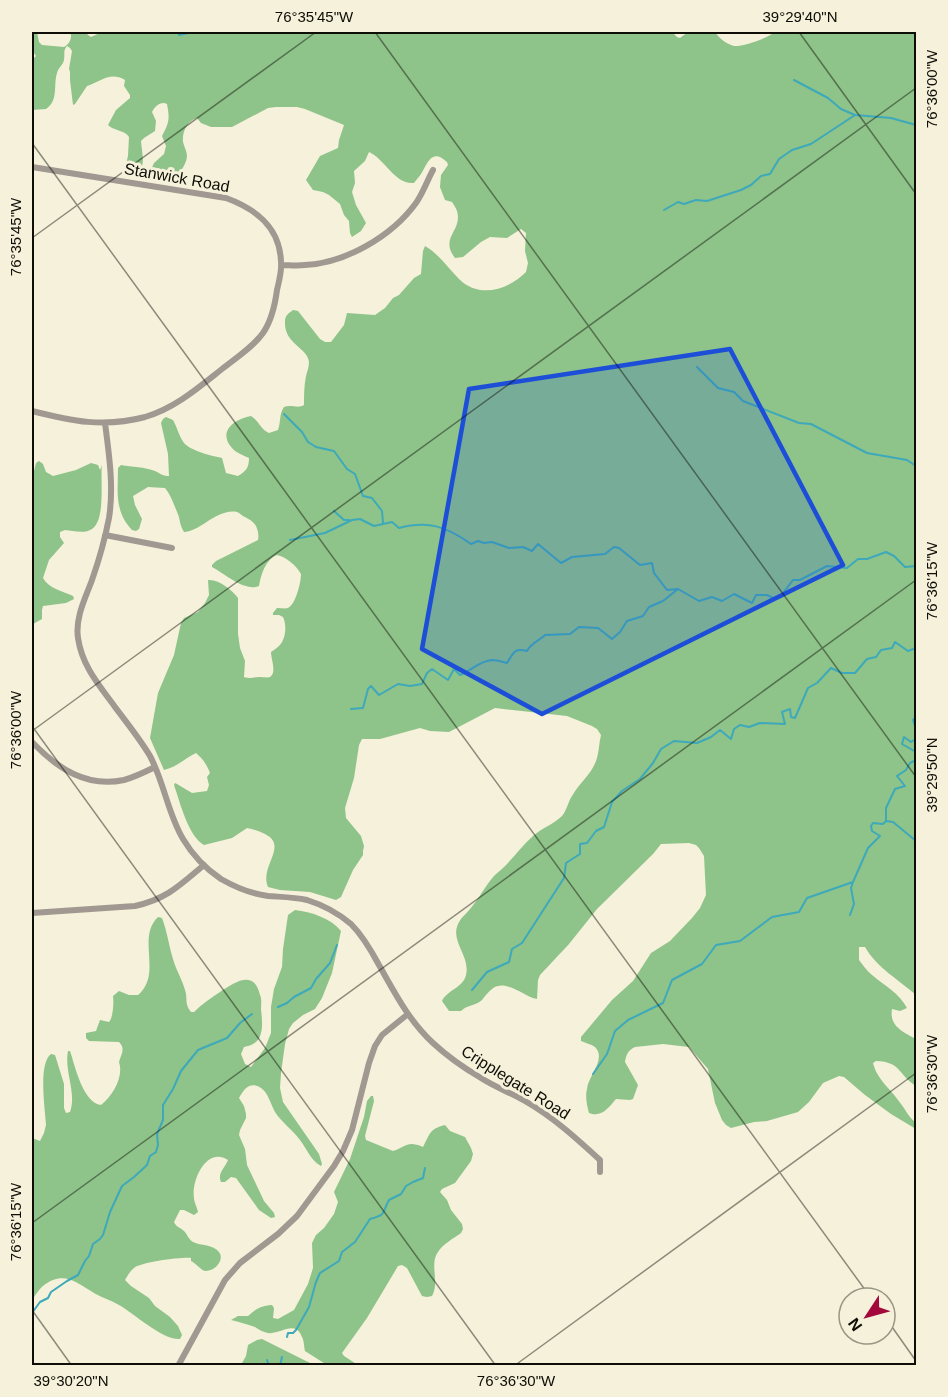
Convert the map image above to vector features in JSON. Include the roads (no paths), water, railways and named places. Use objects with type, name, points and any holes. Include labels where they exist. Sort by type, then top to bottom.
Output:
[{"type":"street","name":"Stanwick Road","points":[[32,167],[226,198],[238,202],[259,215],[272,231],[280,249],[282,265]]},
{"type":"street","points":[[32,411],[55,417],[105,423],[144,417],[187,397],[253,345],[261,335],[271,317],[282,265],[323,262],[376,241],[385,235],[417,202],[433,170]]},
{"type":"street","name":"Cripplegate Road","points":[[105,423],[111,479],[110,506],[105,536],[77,627],[81,652],[93,679],[149,755],[178,829],[189,848],[204,865],[223,880],[248,891],[268,896],[307,900],[330,909],[340,916],[360,934],[408,1014],[431,1041],[482,1079],[545,1113],[567,1130],[600,1160],[600,1172]]},
{"type":"street","points":[[105,536],[172,548]]},
{"type":"street","points":[[32,742],[56,765],[81,778],[96,781],[123,780],[155,767]]},
{"type":"street","points":[[32,913],[151,903],[178,887],[204,865]]},
{"type":"street","points":[[178,1365],[225,1280],[240,1263],[293,1220],[334,1166],[352,1130],[375,1046],[382,1035],[408,1014]]},
{"type":"waterway","points":[[179,35],[193,32]]},
{"type":"waterway","points":[[794,80],[855,115],[891,118],[916,125]]},
{"type":"waterway","points":[[664,210],[678,202],[684,204],[696,200],[707,201],[741,190],[761,176],[770,174],[779,159],[792,150],[811,144],[855,115]]},
{"type":"waterway","points":[[697,367],[718,388],[734,392],[743,401],[799,423],[811,424],[867,453],[907,460],[916,466]]},
{"type":"waterway","points":[[284,414],[302,432],[308,442],[316,447],[334,451],[347,469],[355,474],[363,496],[372,498],[382,511],[383,523]]},
{"type":"waterway","points":[[334,511],[344,520],[349,520]]},
{"type":"waterway","points":[[290,540],[325,533],[352,520],[360,519],[374,526],[392,522],[399,528],[429,525],[446,529],[471,544],[478,541],[492,542],[509,548],[523,547],[532,551],[538,544],[561,563],[572,557],[605,554],[614,547],[619,548],[640,565],[652,563],[654,573],[667,590],[678,589],[699,601],[712,597],[722,601],[734,594],[752,603],[756,595],[767,595],[775,599],[780,597],[793,580],[800,580],[827,566],[847,568],[858,559],[867,559],[886,552],[894,556],[905,567],[916,566]]},
{"type":"waterway","points":[[351,709],[363,708],[371,686],[379,695],[398,684],[410,686],[422,684],[427,673],[432,669],[448,680],[454,669],[460,675],[487,661],[507,663],[514,652],[527,651],[545,635],[570,634],[579,627],[598,628],[612,639],[627,621],[643,616],[649,607],[663,601],[678,589]]},
{"type":"waterway","points":[[472,990],[487,972],[509,962],[512,949],[522,943],[564,878],[566,863],[580,854],[580,844],[587,843],[596,831],[604,827],[612,802],[622,791],[640,779],[661,749],[674,741],[697,743],[720,730],[731,739],[734,729],[740,725],[749,727],[760,723],[785,724],[782,712],[790,709],[791,717],[795,718],[808,688],[817,683],[831,668],[842,673],[855,673],[867,659],[876,657],[881,650],[892,648],[895,642],[908,651],[916,648]]},
{"type":"waterway","points":[[916,717],[913,720],[916,729]]},
{"type":"waterway","points":[[916,739],[911,742],[904,737],[902,744],[916,754]]},
{"type":"waterway","points":[[886,821],[886,808],[895,789],[905,786],[897,776],[916,760]]},
{"type":"waterway","points":[[850,915],[854,904],[851,888],[853,882],[868,848],[880,836],[872,831],[873,823],[893,822],[916,841]]},
{"type":"waterway","points":[[593,1074],[607,1054],[615,1031],[628,1020],[663,1003],[672,980],[702,964],[716,945],[740,941],[772,917],[799,912],[807,898],[853,882]]},
{"type":"waterway","points":[[278,1007],[311,988],[330,963],[337,945]]},
{"type":"waterway","points":[[32,1313],[40,1302],[48,1298],[51,1292],[78,1275],[93,1244],[103,1235],[122,1186],[147,1165],[150,1156],[156,1152],[157,1134],[163,1120],[163,1105],[181,1071],[198,1050],[227,1038],[240,1023],[252,1014]]},
{"type":"waterway","points":[[287,1337],[288,1333],[296,1330],[309,1307],[320,1273],[339,1261],[342,1252],[355,1242],[370,1219],[383,1213],[389,1200],[401,1194],[406,1186],[423,1178],[425,1168]]},
{"type":"waterway","points":[[280,1366],[282,1357]]},
{"type":"waterway","points":[[267,1360],[269,1366]]}]
